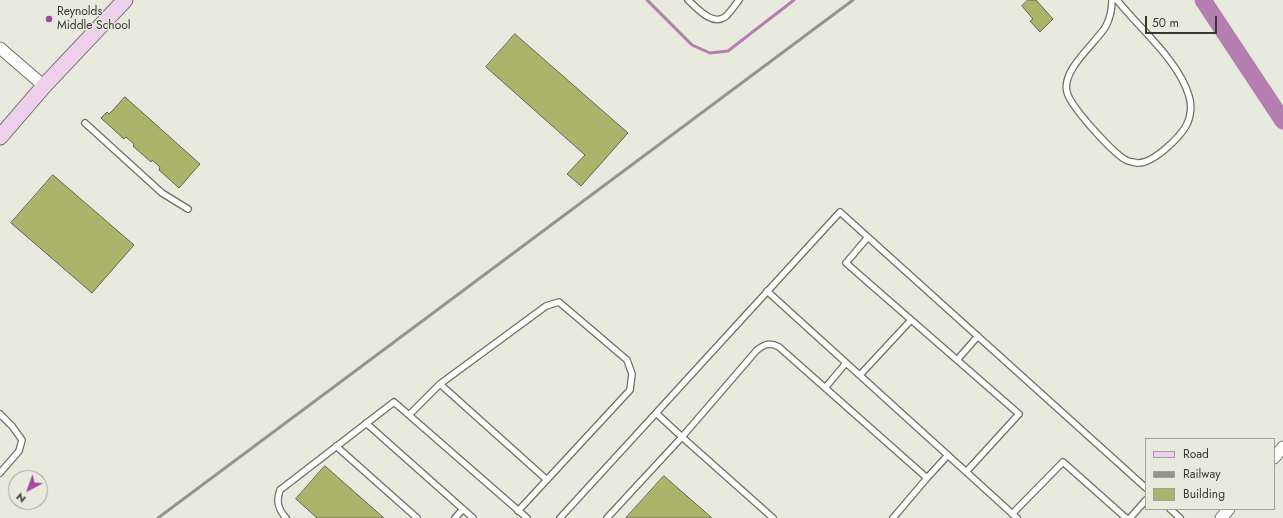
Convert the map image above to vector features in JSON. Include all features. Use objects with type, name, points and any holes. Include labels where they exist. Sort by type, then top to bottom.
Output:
[{"type":"street","points":[[0,137],[44,86],[125,0]]},
{"type":"street","points":[[0,48],[44,86]]},
{"type":"street","points":[[1221,518],[1228,510]]},
{"type":"lane","points":[[688,0],[709,18],[718,20],[725,17],[739,0]]},
{"type":"lane","points":[[1112,0],[1112,9],[1106,26],[1074,68],[1066,82],[1066,92],[1074,107],[1112,149],[1128,161],[1140,163],[1150,160],[1166,149],[1179,136],[1187,125],[1191,110],[1190,97],[1181,76],[1117,0]]},
{"type":"lane","points":[[85,123],[162,193],[188,209]]},
{"type":"lane","points":[[560,518],[840,212],[1145,487]]},
{"type":"lane","points":[[868,237],[846,263],[1019,414],[966,472]]},
{"type":"lane","points":[[767,291],[1017,518]]},
{"type":"lane","points":[[409,415],[440,384],[546,306],[560,302],[627,360],[632,374],[630,390],[518,511]]},
{"type":"lane","points":[[860,375],[911,320]]},
{"type":"lane","points":[[957,360],[978,336]]},
{"type":"lane","points":[[607,518],[682,437],[757,350],[771,343],[779,347],[928,478]]},
{"type":"lane","points":[[825,388],[846,363]]},
{"type":"lane","points":[[440,384],[547,480]]},
{"type":"lane","points":[[286,518],[278,509],[277,498],[280,490],[394,402],[527,518]]},
{"type":"lane","points":[[656,413],[773,518]]},
{"type":"lane","points":[[0,414],[12,426],[22,440],[19,451],[0,473]]},
{"type":"lane","points":[[366,423],[473,518]]},
{"type":"lane","points":[[336,446],[417,518]]},
{"type":"lane","points":[[893,518],[948,455]]},
{"type":"lane","points":[[1012,514],[1063,462],[1126,518]]},
{"type":"lane","points":[[1130,518],[1145,501]]},
{"type":"lane","points":[[455,518],[463,509]]},
{"type":"lane","points":[[1171,510],[1180,518]]},
{"type":"building","points":[[1028,0],[1036,0],[1053,19],[1040,32],[1030,21],[1033,19],[1022,6]]},
{"type":"building","points":[[515,34],[628,133],[581,186],[567,174],[585,155],[486,67]]},
{"type":"building","points":[[125,97],[200,164],[179,188],[159,170],[160,167],[152,160],[151,162],[133,146],[134,144],[126,137],[124,139],[101,118],[107,112],[109,114]]},
{"type":"building","points":[[53,175],[134,245],[92,293],[11,223]]},
{"type":"building","points":[[325,466],[384,518],[317,518],[296,499]]},
{"type":"building","points":[[664,476],[712,518],[626,518]]},
{"type":"waterway","points":[[647,0],[692,45],[710,53],[728,51],[794,0]]},
{"type":"waterway","points":[[1203,0],[1283,121]]},
{"type":"railway","points":[[158,518],[853,0]]},
{"type":"place","name":"Reynolds Middle School","points":[[49,19]]}]
